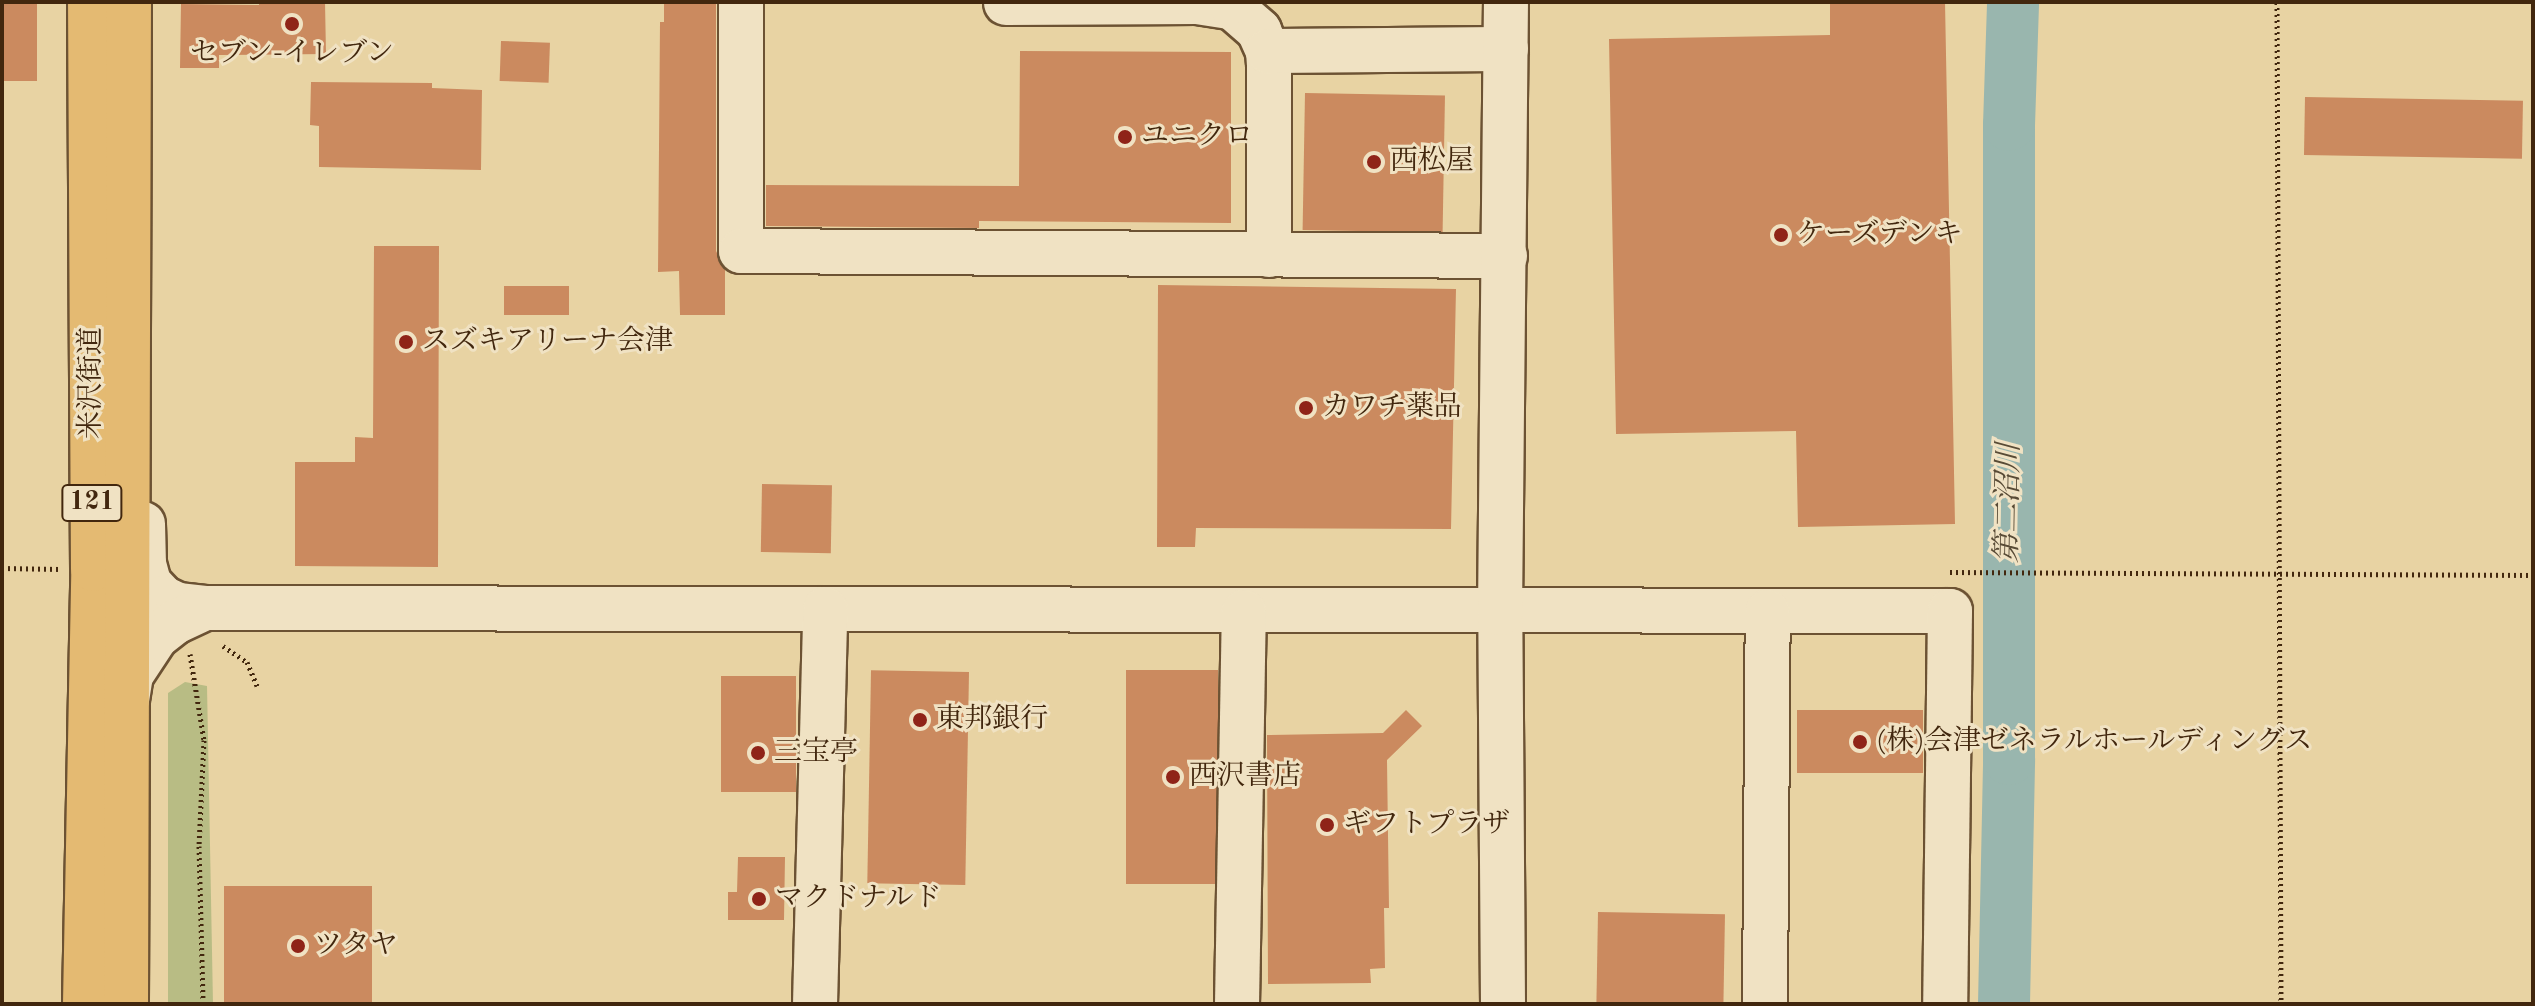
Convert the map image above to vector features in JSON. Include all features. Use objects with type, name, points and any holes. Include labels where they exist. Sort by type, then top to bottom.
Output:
[{"type":"highway","name":"米沢街道","points":[[85,1004],[93,569],[90,2]]},
{"type":"highway","name":"米沢街道","points":[[126,1004],[129,2]]},
{"type":"street","points":[[741,2],[741,251],[1505,256]]},
{"type":"street","points":[[1006,3],[1197,2],[1233,8],[1259,31],[1268,51],[1269,255]]},
{"type":"street","points":[[1503,1004],[1500,613],[1506,2]]},
{"type":"street","points":[[1268,51],[1506,49]]},
{"type":"street","points":[[128,405],[143,467],[144,564],[149,583],[201,630]]},
{"type":"street","points":[[815,1004],[825,609]]},
{"type":"street","points":[[127,700],[131,675],[156,637],[175,622],[201,630],[825,609],[1500,613],[1950,611],[1945,1004]]},
{"type":"street","points":[[1237,1004],[1244,612]]},
{"type":"street","points":[[1765,1004],[1768,612]]},
{"type":"path","points":[[2277,2],[2281,1004]]},
{"type":"path","points":[[2,568],[93,569]]},
{"type":"path","points":[[1994,572],[2533,575]]},
{"type":"path","points":[[201,630],[247,662],[257,686]]},
{"type":"path","points":[[201,630],[204,740],[199,846],[203,1004]]},
{"type":"green space","points":[[185,682],[207,686],[213,1004],[168,1004],[168,693]]},
{"type":"building","points":[[2,2],[37,2],[37,81],[2,81]]},
{"type":"building","points":[[259,2],[325,2],[326,54],[219,55],[219,68],[180,68],[181,4],[259,5]]},
{"type":"building","points":[[664,2],[716,2],[716,251],[725,269],[725,315],[680,315],[679,271],[658,272],[660,22],[664,22]]},
{"type":"building","name":"ケーズデンキ","points":[[1830,2],[1945,2],[1955,524],[1798,527],[1796,431],[1616,434],[1609,39],[1830,35]]},
{"type":"building","points":[[501,41],[550,43],[549,83],[500,81]]},
{"type":"building","name":"ユニクロ","points":[[1020,51],[1231,52],[1231,223],[979,221],[979,228],[766,226],[766,185],[1019,186]]},
{"type":"building","points":[[311,82],[432,83],[432,88],[482,90],[481,170],[319,167],[319,126],[310,125]]},
{"type":"building","name":"西松屋","points":[[1305,93],[1445,95],[1443,232],[1303,230]]},
{"type":"building","points":[[2305,97],[2523,101],[2522,159],[2304,155]]},
{"type":"building","name":"スズキアリーナ会津","points":[[374,246],[439,246],[438,567],[295,566],[295,462],[355,462],[355,437],[373,438]]},
{"type":"building","name":"カワチ薬品","points":[[1158,285],[1456,289],[1451,529],[1196,528],[1195,547],[1157,547]]},
{"type":"building","points":[[504,286],[569,286],[569,315],[504,315]]},
{"type":"building","points":[[762,484],[832,485],[831,553],[761,552]]},
{"type":"building","points":[[871,670],[969,672],[965,885],[867,883]]},
{"type":"building","name":"西沢書店","points":[[1126,670],[1218,670],[1218,884],[1126,884]]},
{"type":"building","name":"三宝亭","points":[[721,676],[796,676],[796,792],[721,792]]},
{"type":"building","name":"ギフトプラザ","points":[[1406,710],[1422,726],[1387,760],[1389,908],[1384,908],[1385,968],[1370,969],[1371,983],[1268,984],[1267,735],[1383,733]]},
{"type":"building","name":"(株)会津ゼネラルホールディングス","points":[[1797,710],[1923,710],[1923,773],[1797,773]]},
{"type":"building","points":[[738,857],[785,857],[784,920],[728,920],[728,892],[737,892]]},
{"type":"building","name":"ツタヤ","points":[[224,886],[372,886],[372,1004],[224,1004]]},
{"type":"building","points":[[1598,912],[1725,914],[1723,1004],[1596,1004]]},
{"type":"waterway","name":"第二沼川","points":[[2004,1004],[2009,759],[2009,125],[2013,2]]},
{"type":"place","name":"セブン-イレブン","points":[[292,24]]},
{"type":"place","name":"ユニクロ","points":[[1125,137]]},
{"type":"place","name":"西松屋","points":[[1374,162]]},
{"type":"place","name":"ケーズデンキ","points":[[1781,235]]},
{"type":"place","name":"スズキアリーナ会津","points":[[406,342]]},
{"type":"place","name":"カワチ薬品","points":[[1306,408]]},
{"type":"place","name":"東邦銀行","points":[[920,720]]},
{"type":"place","name":"(株)会津ゼネラルホールディングス","points":[[1860,742]]},
{"type":"place","name":"三宝亭","points":[[758,753]]},
{"type":"place","name":"西沢書店","points":[[1173,777]]},
{"type":"place","name":"ギフトプラザ","points":[[1327,825]]},
{"type":"place","name":"マクドナルド","points":[[759,899]]},
{"type":"place","name":"ツタヤ","points":[[298,946]]}]
